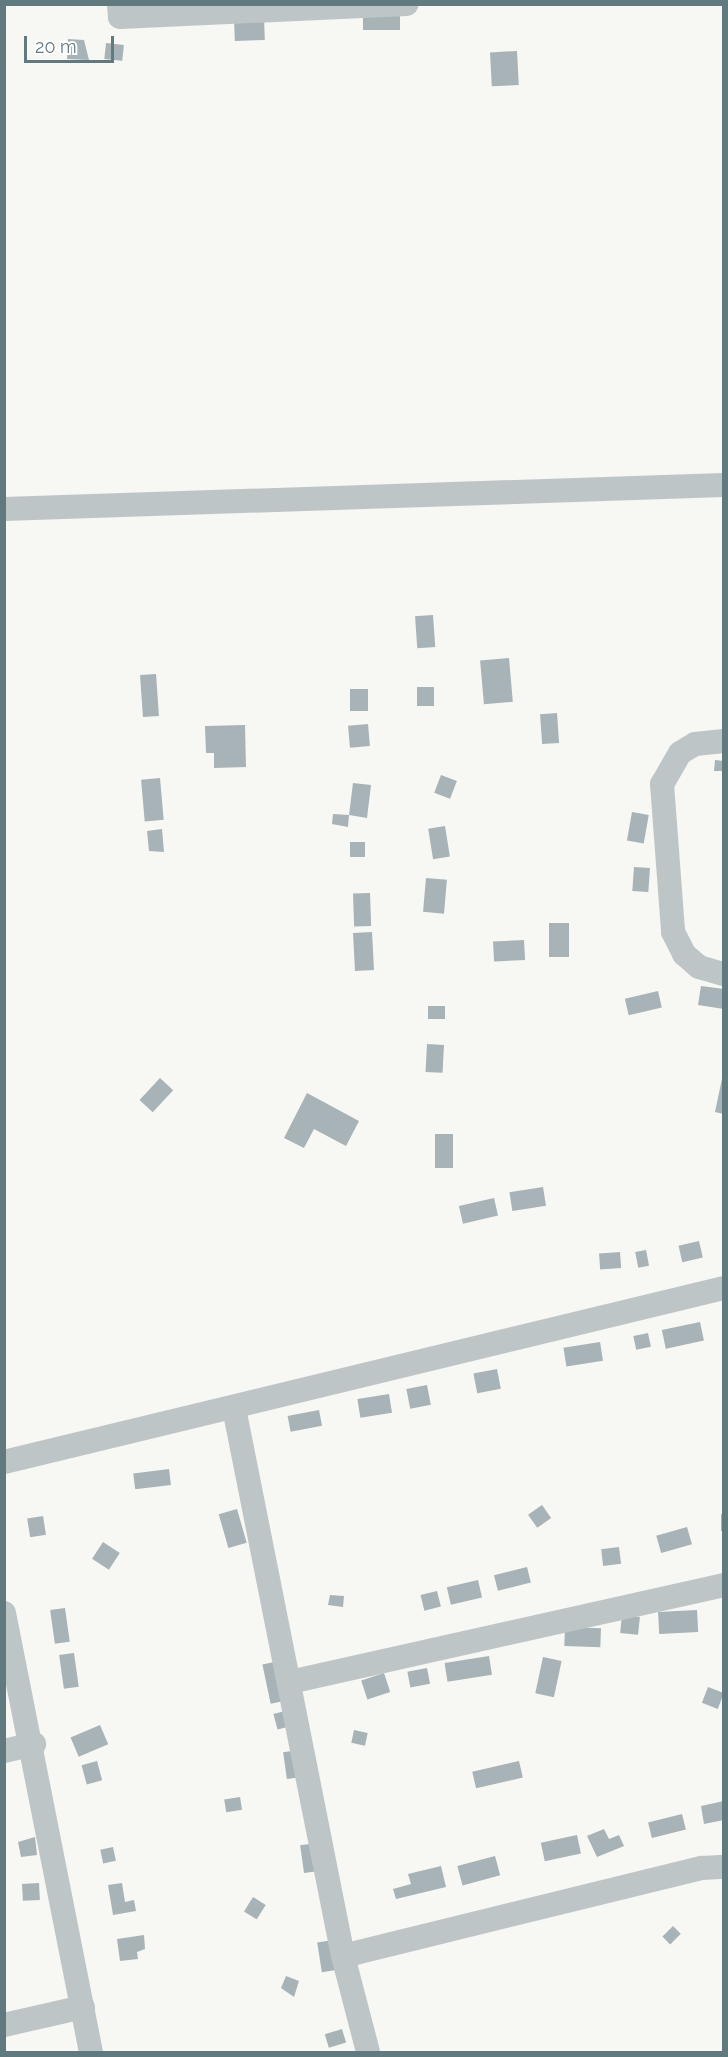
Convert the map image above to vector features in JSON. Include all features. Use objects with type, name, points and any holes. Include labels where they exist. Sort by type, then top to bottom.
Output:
[{"type":"street","points":[[119,4],[120,17],[405,5]]},
{"type":"street","points":[[4,509],[723,485]]},
{"type":"street","points":[[723,741],[680,753],[662,784],[673,932],[699,967],[723,974]]},
{"type":"street","points":[[4,1462],[723,1288]]},
{"type":"street","points":[[234,1408],[343,1956],[368,2052]]},
{"type":"street","points":[[290,1682],[723,1585]]},
{"type":"street","points":[[4,1613],[34,1744],[91,2052]]},
{"type":"street","points":[[4,1751],[34,1744]]},
{"type":"street","points":[[343,1956],[702,1868],[723,1867]]},
{"type":"street","points":[[4,2025],[83,2007]]},
{"type":"building","points":[[363,10],[400,10],[400,30],[363,30]]},
{"type":"building","points":[[264,17],[265,40],[235,41],[234,18]]},
{"type":"building","points":[[68,39],[84,40],[89,60],[67,59]]},
{"type":"building","points":[[106,43],[124,45],[122,61],[104,59]]},
{"type":"building","points":[[517,51],[519,85],[492,86],[490,52]]},
{"type":"building","points":[[433,615],[435,647],[417,648],[415,616]]},
{"type":"building","points":[[509,658],[513,702],[484,704],[480,661]]},
{"type":"building","points":[[156,674],[159,716],[143,717],[140,675]]},
{"type":"building","points":[[417,687],[434,687],[434,706],[417,706]]},
{"type":"building","points":[[350,689],[368,689],[368,711],[350,711]]},
{"type":"building","points":[[557,713],[559,743],[542,744],[540,714]]},
{"type":"building","points":[[368,724],[370,746],[350,748],[348,726]]},
{"type":"building","points":[[245,725],[246,767],[214,768],[214,753],[206,753],[205,726]]},
{"type":"building","points":[[715,760],[724,761],[724,771],[714,771]]},
{"type":"building","points":[[441,775],[457,781],[450,799],[434,793]]},
{"type":"building","points":[[160,778],[164,820],[145,821],[141,780]]},
{"type":"building","points":[[353,783],[371,785],[367,818],[349,815]]},
{"type":"building","points":[[632,812],[649,815],[644,844],[627,841]]},
{"type":"building","points":[[333,814],[349,815],[348,827],[332,824]]},
{"type":"building","points":[[445,826],[450,857],[433,859],[428,829]]},
{"type":"building","points":[[162,829],[164,852],[149,851],[147,831]]},
{"type":"building","points":[[350,842],[365,842],[365,857],[350,857]]},
{"type":"building","points":[[634,867],[650,868],[648,892],[632,891]]},
{"type":"building","points":[[426,878],[447,880],[444,914],[423,912]]},
{"type":"building","points":[[370,893],[371,926],[354,927],[353,894]]},
{"type":"building","points":[[549,923],[569,923],[569,957],[549,957]]},
{"type":"building","points":[[372,932],[374,970],[355,971],[353,933]]},
{"type":"building","points":[[524,940],[525,960],[494,962],[493,942]]},
{"type":"building","points":[[701,986],[724,989],[724,1009],[698,1005]]},
{"type":"building","points":[[658,991],[662,1008],[629,1015],[625,999]]},
{"type":"building","points":[[428,1006],[445,1006],[445,1019],[428,1019]]},
{"type":"building","points":[[427,1044],[444,1045],[443,1073],[426,1072]]},
{"type":"building","points":[[724,1069],[724,1114],[715,1112]]},
{"type":"building","points":[[160,1078],[173,1090],[153,1112],[140,1100]]},
{"type":"building","points":[[307,1093],[359,1121],[346,1146],[314,1129],[304,1148],[284,1138]]},
{"type":"building","points":[[435,1134],[453,1134],[453,1168],[435,1168]]},
{"type":"building","points":[[543,1187],[546,1206],[512,1211],[509,1192]]},
{"type":"building","points":[[494,1198],[498,1216],[463,1224],[459,1206]]},
{"type":"building","points":[[699,1241],[703,1258],[682,1262],[679,1246]]},
{"type":"building","points":[[646,1250],[649,1266],[638,1268],[635,1252]]},
{"type":"building","points":[[620,1252],[621,1268],[600,1269],[599,1253]]},
{"type":"building","points":[[700,1322],[704,1341],[666,1349],[662,1330]]},
{"type":"building","points":[[648,1333],[651,1347],[636,1350],[633,1336]]},
{"type":"building","points":[[600,1342],[603,1361],[566,1367],[563,1348]]},
{"type":"building","points":[[497,1369],[501,1389],[477,1393],[473,1374]]},
{"type":"building","points":[[427,1385],[431,1405],[410,1409],[406,1389]]},
{"type":"building","points":[[389,1394],[392,1413],[360,1418],[357,1399]]},
{"type":"building","points":[[319,1410],[322,1426],[291,1432],[288,1416]]},
{"type":"building","points":[[169,1469],[171,1485],[135,1489],[133,1473]]},
{"type":"building","points":[[542,1505],[551,1518],[537,1528],[528,1515]]},
{"type":"building","points":[[237,1509],[247,1543],[228,1548],[219,1514]]},
{"type":"building","points":[[721,1514],[724,1514],[724,1531],[721,1531]]},
{"type":"building","points":[[43,1516],[46,1535],[30,1537],[27,1519]]},
{"type":"building","points":[[687,1527],[692,1544],[661,1553],[656,1536]]},
{"type":"building","points":[[103,1542],[120,1553],[109,1570],[92,1559]]},
{"type":"building","points":[[619,1547],[621,1564],[603,1566],[601,1549]]},
{"type":"building","points":[[527,1567],[531,1583],[498,1591],[494,1575]]},
{"type":"building","points":[[478,1580],[482,1598],[451,1605],[447,1587]]},
{"type":"building","points":[[437,1591],[441,1607],[424,1611],[421,1595]]},
{"type":"building","points":[[330,1595],[344,1596],[343,1607],[328,1605]]},
{"type":"building","points":[[65,1608],[70,1642],[55,1644],[50,1610]]},
{"type":"building","points":[[697,1610],[698,1632],[659,1634],[658,1612]]},
{"type":"building","points":[[622,1615],[640,1617],[638,1635],[620,1633]]},
{"type":"building","points":[[565,1627],[601,1628],[600,1647],[564,1646]]},
{"type":"building","points":[[74,1653],[79,1687],[64,1689],[59,1655]]},
{"type":"building","points":[[489,1656],[492,1675],[448,1682],[445,1663]]},
{"type":"building","points":[[543,1657],[562,1661],[554,1697],[535,1693]]},
{"type":"building","points":[[279,1661],[287,1700],[271,1704],[262,1665]]},
{"type":"building","points":[[427,1668],[430,1684],[410,1688],[407,1672]]},
{"type":"building","points":[[384,1673],[390,1692],[367,1699],[361,1680]]},
{"type":"building","points":[[708,1687],[724,1693],[718,1709],[702,1703]]},
{"type":"building","points":[[285,1711],[289,1726],[278,1730],[273,1714]]},
{"type":"building","points":[[100,1725],[108,1744],[79,1757],[71,1738]]},
{"type":"building","points":[[354,1730],[368,1733],[365,1746],[351,1743]]},
{"type":"building","points":[[299,1750],[303,1777],[287,1779],[283,1752]]},
{"type":"building","points":[[97,1761],[102,1780],[87,1784],[82,1765]]},
{"type":"building","points":[[519,1761],[523,1778],[476,1788],[472,1772]]},
{"type":"building","points":[[240,1797],[242,1810],[226,1812],[224,1800]]},
{"type":"building","points":[[724,1801],[724,1820],[704,1824],[701,1806]]},
{"type":"building","points":[[682,1814],[686,1830],[652,1838],[648,1822]]},
{"type":"building","points":[[604,1829],[609,1839],[619,1835],[624,1846],[597,1857],[587,1836]]},
{"type":"building","points":[[577,1835],[581,1854],[545,1861],[541,1843]]},
{"type":"building","points":[[35,1837],[37,1855],[21,1857],[18,1842]]},
{"type":"building","points":[[317,1843],[321,1871],[304,1873],[300,1845]]},
{"type":"building","points":[[113,1847],[116,1861],[103,1863],[100,1850]]},
{"type":"building","points":[[495,1856],[500,1875],[463,1885],[457,1866]]},
{"type":"building","points":[[441,1866],[446,1887],[396,1899],[393,1889],[411,1884],[408,1874]]},
{"type":"building","points":[[39,1883],[40,1900],[23,1901],[22,1884]]},
{"type":"building","points":[[122,1883],[125,1902],[134,1900],[136,1911],[113,1915],[108,1885]]},
{"type":"building","points":[[253,1897],[266,1905],[257,1919],[244,1911]]},
{"type":"building","points":[[673,1926],[681,1934],[670,1944],[662,1937]]},
{"type":"building","points":[[144,1935],[145,1949],[137,1952],[138,1959],[120,1961],[117,1939]]},
{"type":"building","points":[[333,1940],[338,1970],[322,1972],[317,1943]]},
{"type":"building","points":[[286,1976],[299,1981],[294,1997],[281,1988]]},
{"type":"building","points":[[342,2029],[346,2042],[329,2048],[325,2034]]}]
